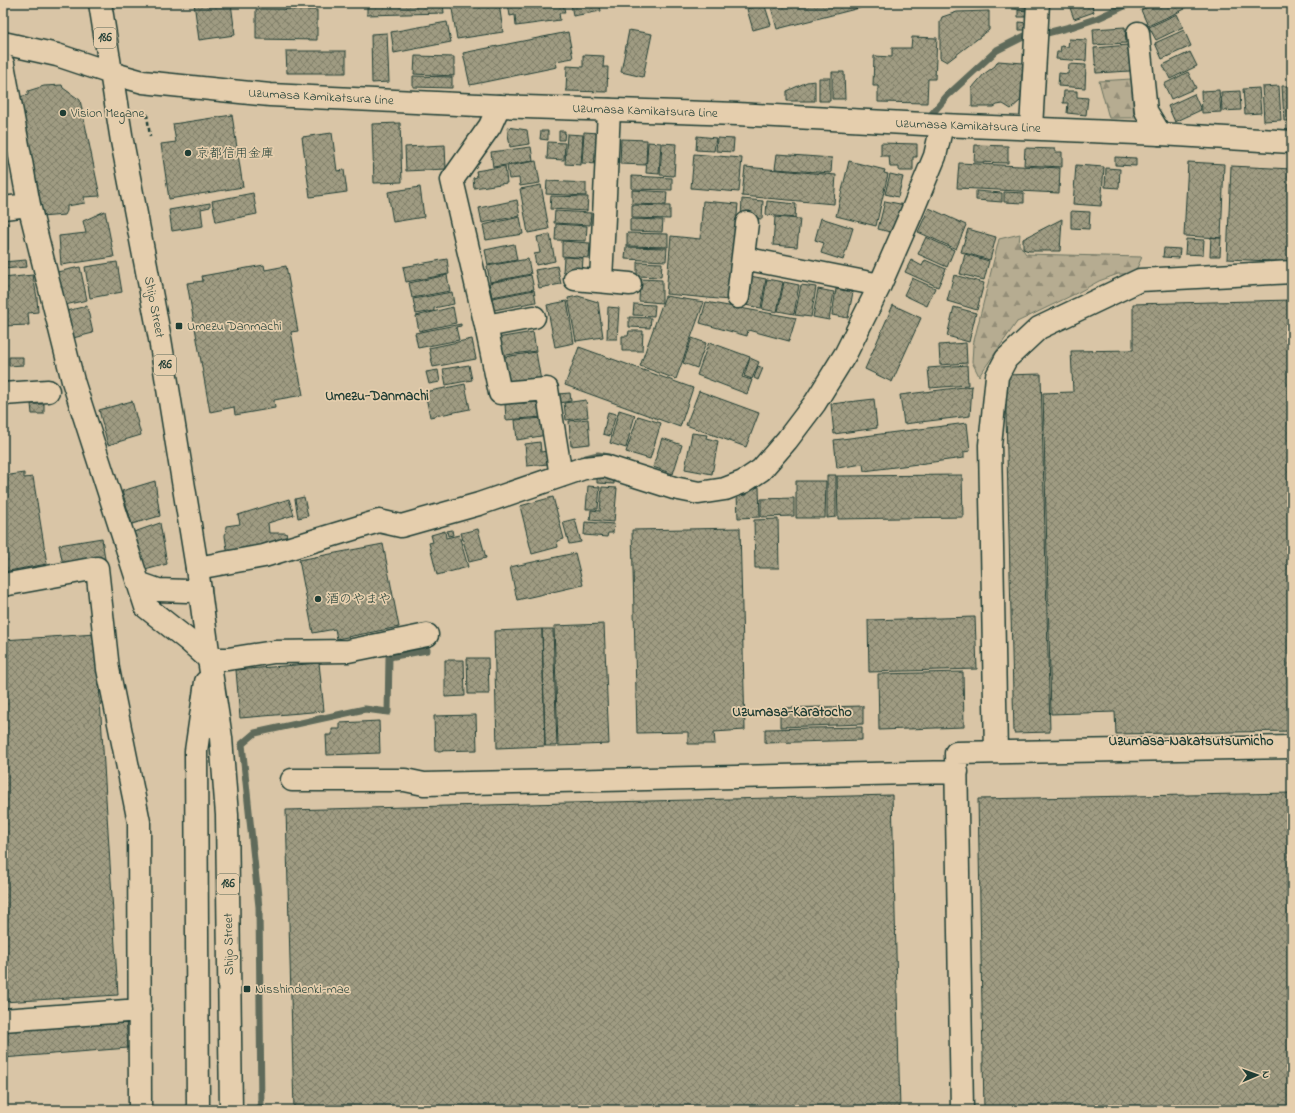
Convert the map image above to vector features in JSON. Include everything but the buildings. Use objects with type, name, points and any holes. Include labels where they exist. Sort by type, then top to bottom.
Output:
[{"type":"main road","name":"Shijo Street","points":[[100,3],[122,141],[160,339],[197,568],[221,738],[227,815],[231,1110]]},
{"type":"main road","points":[[1031,128],[1038,3]]},
{"type":"main road","points":[[1138,33],[1146,111],[1160,134]]},
{"type":"main road","name":"Uzumasa Kamikatsura Line","points":[[3,43],[57,55],[143,82],[270,95],[499,106],[737,114],[942,125],[1160,134],[1292,142]]},
{"type":"main road","points":[[3,64],[29,205],[72,381],[146,607],[189,640],[209,659],[228,659],[274,652],[348,651],[427,636]]},
{"type":"main road","points":[[499,106],[490,126],[452,180],[500,393],[547,389],[560,476]]},
{"type":"main road","points":[[601,281],[609,110]]},
{"type":"main road","points":[[197,568],[264,556],[379,521],[401,526],[479,504],[584,468],[605,466],[674,488],[699,493],[725,489],[743,482],[761,470],[787,440],[815,403],[846,354],[880,285],[912,214],[935,156],[942,125]]},
{"type":"main road","points":[[3,208],[29,205]]},
{"type":"main road","points":[[738,297],[746,223]]},
{"type":"main road","points":[[743,258],[880,285]]},
{"type":"main road","points":[[996,752],[990,445],[997,376],[1006,359],[1039,328],[1140,280],[1292,272]]},
{"type":"main road","points":[[575,279],[630,284]]},
{"type":"main road","points":[[486,326],[534,317]]},
{"type":"main road","points":[[3,394],[48,391]]},
{"type":"main road","points":[[3,585],[97,568],[108,669],[138,822],[140,1110]]},
{"type":"main road","points":[[138,583],[158,590],[200,590]]},
{"type":"main road","name":"Shijo Street","points":[[198,1110],[196,751],[209,659]]},
{"type":"main road","points":[[962,1110],[956,753],[1292,747]]},
{"type":"main road","points":[[292,780],[405,780],[424,784],[957,772]]},
{"type":"main road","points":[[3,1020],[140,1010]]},
{"type":"path","points":[[147,114],[150,137]]},
{"type":"green space","points":[[1131,79],[1134,118],[1109,118],[1099,81]]},
{"type":"green space","points":[[1020,234],[1019,244],[1026,254],[1142,257],[1137,268],[1130,274],[1118,274],[1099,281],[1017,322],[979,376],[972,362],[973,345],[999,239]]},
{"type":"waterway","points":[[1043,34],[1098,18],[1131,3]]},
{"type":"waterway","points":[[931,115],[947,96],[997,50],[1025,36]]},
{"type":"waterway","points":[[586,458],[598,455],[609,457]]},
{"type":"waterway","points":[[261,1110],[259,907],[242,744],[255,733],[365,709],[388,712],[389,657],[427,650]]},
{"type":"place","name":"Vision Megane","points":[[63,113]]},
{"type":"place","name":"京都信用金庫","points":[[188,153]]},
{"type":"place","name":"Umezu Danmachi","points":[[179,326]]},
{"type":"place","name":"酒のやまや","points":[[318,599]]},
{"type":"place","name":"Nisshindenki-mae","points":[[247,989]]},
{"type":"district","name":"Umezu-Danmachi","points":[[377,396]]},
{"type":"district","name":"Uzumasa-Karatocho","points":[[792,712]]},
{"type":"district","name":"Uzumasa-Nakatsutsumicho","points":[[1191,741]]}]
